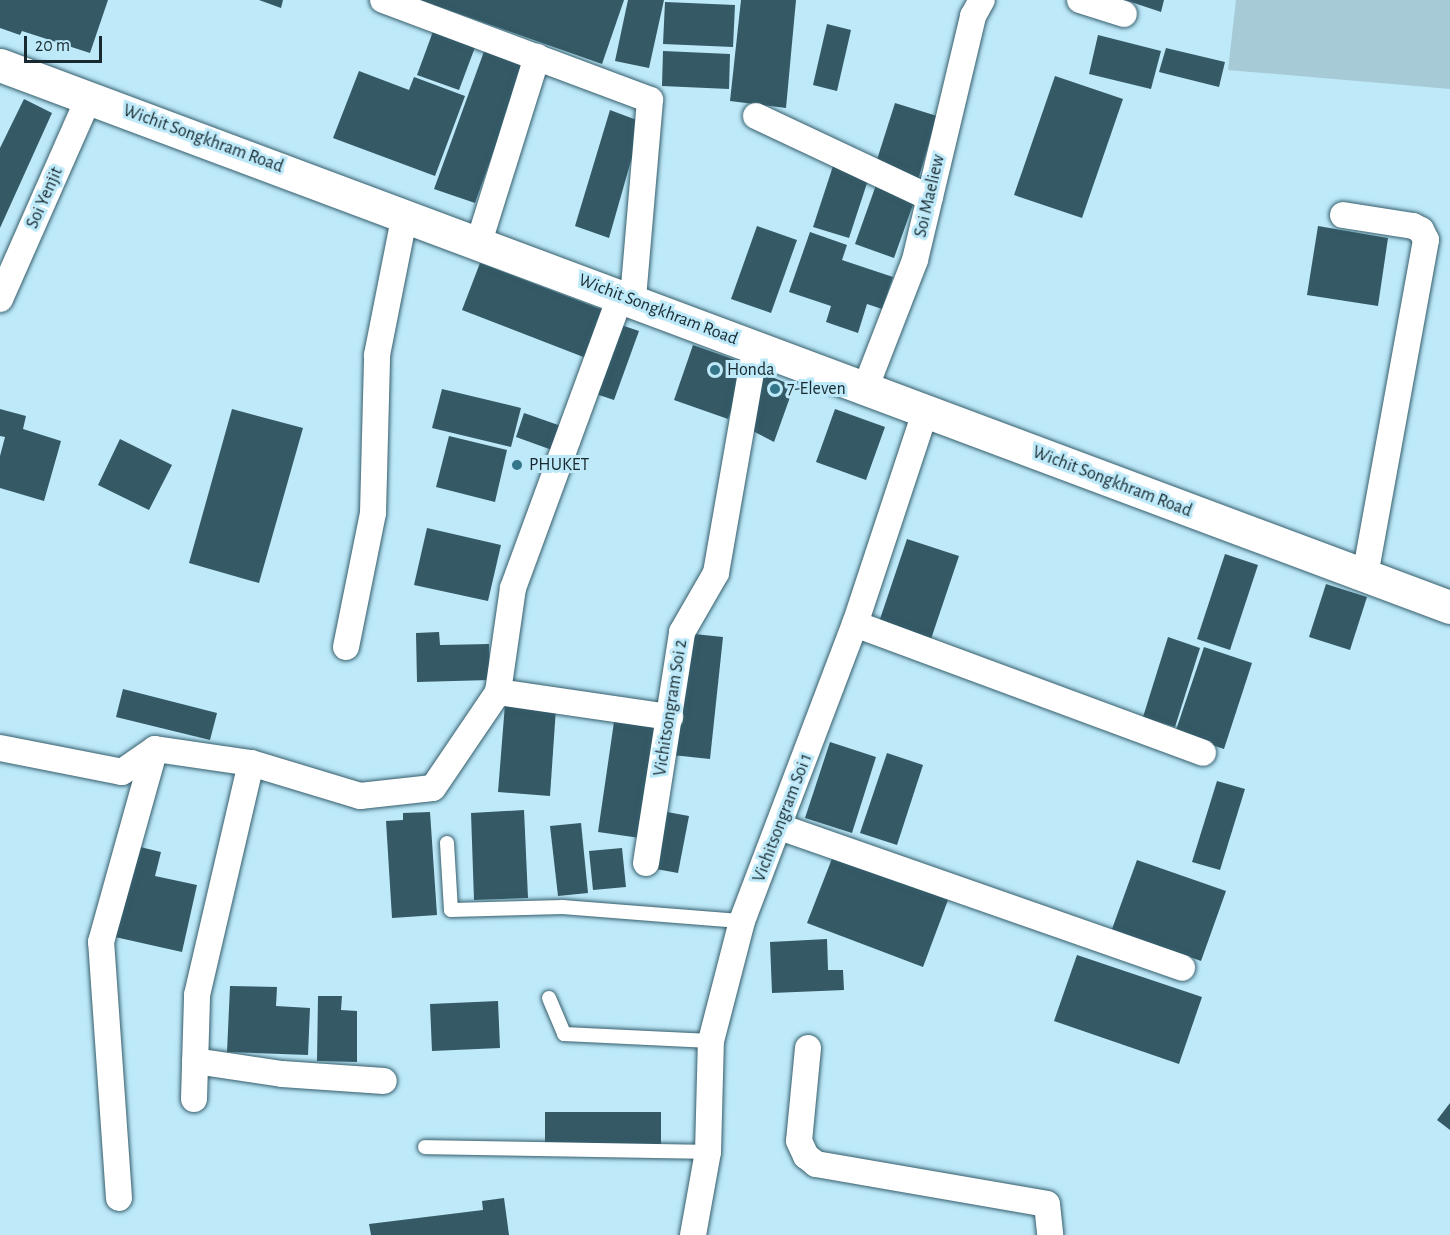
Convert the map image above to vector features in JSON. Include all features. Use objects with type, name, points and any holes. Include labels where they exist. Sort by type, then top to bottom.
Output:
[{"type":"street","points":[[0,748],[122,772],[155,749],[251,763],[360,796],[433,788],[498,692],[513,588],[627,297],[650,100],[383,0]]},
{"type":"street","name":"Soi Maeliew","points":[[865,389],[915,260],[973,16],[982,0]]},
{"type":"street","points":[[1080,0],[1124,14]]},
{"type":"street","points":[[479,242],[537,57]]},
{"type":"street","name":"Wichit Songkhram Road","points":[[0,65],[405,214],[627,297],[755,349],[1450,607]]},
{"type":"street","name":"Soi Yenjit","points":[[0,299],[89,97]]},
{"type":"street","points":[[756,116],[930,198]]},
{"type":"street","points":[[346,647],[373,513],[377,355],[405,214]]},
{"type":"street","points":[[1343,215],[1413,226],[1421,230],[1426,240],[1365,576]]},
{"type":"street","name":"Vichitsongram Soi 2","points":[[646,863],[682,632],[716,573],[755,349]]},
{"type":"street","name":"Vichitsongram Soi 1","points":[[693,1235],[708,1152],[711,1041],[742,921],[780,827],[855,624],[925,412]]},
{"type":"street","points":[[855,624],[1203,753]]},
{"type":"street","points":[[498,692],[670,717]]},
{"type":"street","points":[[120,1198],[102,942],[155,749]]},
{"type":"street","points":[[194,1099],[197,995],[251,763]]},
{"type":"street","points":[[780,827],[1182,968]]},
{"type":"street","points":[[808,1048],[799,1141],[816,1164],[1047,1204],[1054,1235]]},
{"type":"street","points":[[195,1061],[282,1074],[384,1081]]},
{"type":"lane","points":[[447,843],[451,910],[563,907],[742,921]]},
{"type":"lane","points":[[549,998],[564,1034],[711,1041]]},
{"type":"lane","points":[[425,1147],[708,1152]]},
{"type":"shaded area","points":[[1236,0],[1450,0],[1450,89],[1228,70]]},
{"type":"building","points":[[0,0],[108,0],[90,53],[22,31],[20,35],[0,28]]},
{"type":"building","points":[[259,0],[283,0],[281,8]]},
{"type":"building","points":[[420,0],[624,0],[602,64]]},
{"type":"building","points":[[628,0],[664,0],[649,68],[615,61]]},
{"type":"building","points":[[741,0],[796,0],[786,108],[730,101]]},
{"type":"building","points":[[1125,0],[1164,0],[1161,12]]},
{"type":"building","points":[[665,2],[735,5],[733,47],[663,44]]},
{"type":"building","points":[[827,24],[851,30],[837,91],[813,85]]},
{"type":"building","points":[[435,26],[477,42],[459,90],[417,75]]},
{"type":"building","points":[[1098,35],[1161,51],[1151,89],[1089,74]]},
{"type":"building","points":[[486,46],[526,61],[475,203],[434,189]]},
{"type":"building","points":[[1166,48],[1225,62],[1219,87],[1159,72]]},
{"type":"building","points":[[663,51],[730,54],[729,89],[662,86]]},
{"type":"building","points":[[359,71],[409,90],[414,77],[465,96],[435,176],[333,138]]},
{"type":"building","points":[[1055,76],[1123,99],[1082,218],[1014,195]]},
{"type":"building","points":[[24,99],[52,113],[0,228],[0,148]]},
{"type":"building","points":[[895,103],[937,116],[918,180],[875,166]]},
{"type":"building","points":[[610,110],[642,122],[609,238],[575,226]]},
{"type":"building","points":[[834,163],[870,174],[849,238],[813,227]]},
{"type":"building","points":[[876,185],[915,199],[894,258],[855,244]]},
{"type":"building","points":[[757,226],[797,240],[771,313],[731,299]]},
{"type":"building","points":[[1318,226],[1388,238],[1378,306],[1307,295]]},
{"type":"building","points":[[810,232],[847,245],[842,260],[893,277],[882,309],[867,304],[858,333],[826,322],[831,306],[789,292]]},
{"type":"building","points":[[480,263],[603,310],[586,358],[462,310]]},
{"type":"building","points":[[615,323],[639,331],[614,400],[590,392]]},
{"type":"building","points":[[693,345],[747,364],[728,419],[674,400]]},
{"type":"building","points":[[762,373],[794,386],[774,442],[751,430]]},
{"type":"building","points":[[442,389],[521,408],[511,447],[432,428]]},
{"type":"building","points":[[0,409],[26,416],[23,429],[61,441],[44,501],[0,488],[0,456],[5,437],[0,436]]},
{"type":"building","points":[[232,409],[303,428],[259,583],[189,563]]},
{"type":"building","points":[[835,409],[885,427],[866,480],[816,462]]},
{"type":"building","points":[[524,413],[561,426],[552,450],[516,437]]},
{"type":"building","points":[[449,436],[507,450],[495,502],[436,487]]},
{"type":"building","points":[[120,439],[172,465],[149,510],[98,485]]},
{"type":"building","points":[[427,528],[501,545],[488,601],[414,585]]},
{"type":"building","points":[[907,539],[959,556],[931,639],[879,622]]},
{"type":"building","points":[[1225,554],[1258,565],[1230,650],[1197,639]]},
{"type":"building","points":[[1326,584],[1367,597],[1350,650],[1309,637]]},
{"type":"building","points":[[439,632],[440,645],[489,644],[490,680],[417,682],[416,633]]},
{"type":"building","points":[[685,633],[723,637],[710,759],[672,755]]},
{"type":"building","points":[[1168,637],[1200,648],[1175,727],[1143,717]]},
{"type":"building","points":[[1204,647],[1252,663],[1224,749],[1175,733]]},
{"type":"building","points":[[123,689],[217,713],[210,740],[116,717]]},
{"type":"building","points":[[505,704],[556,708],[550,796],[498,792]]},
{"type":"building","points":[[615,715],[664,722],[647,839],[598,832]]},
{"type":"building","points":[[830,742],[876,757],[852,833],[805,818]]},
{"type":"building","points":[[887,753],[923,765],[897,845],[860,833]]},
{"type":"building","points":[[1217,781],[1245,789],[1220,870],[1192,862]]},
{"type":"building","points":[[524,810],[528,898],[474,900],[471,813]]},
{"type":"building","points":[[430,812],[437,915],[392,918],[386,821],[403,820],[403,813]]},
{"type":"building","points":[[667,812],[689,816],[678,873],[656,869]]},
{"type":"building","points":[[581,823],[588,893],[558,896],[550,826]]},
{"type":"building","points":[[136,846],[161,852],[155,876],[197,885],[182,952],[115,937]]},
{"type":"building","points":[[622,848],[626,887],[593,890],[589,851]]},
{"type":"building","points":[[833,856],[948,900],[923,967],[807,923]]},
{"type":"building","points":[[1137,860],[1226,891],[1201,961],[1112,929]]},
{"type":"building","points":[[827,939],[828,970],[843,970],[844,990],[772,993],[770,942]]},
{"type":"building","points":[[1077,955],[1202,997],[1179,1064],[1054,1021]]},
{"type":"building","points":[[230,986],[277,987],[276,1006],[310,1008],[308,1055],[227,1052]]},
{"type":"building","points":[[318,996],[342,996],[341,1010],[357,1011],[357,1062],[317,1061]]},
{"type":"building","points":[[498,1001],[500,1048],[432,1051],[430,1004]]},
{"type":"building","points":[[1450,1103],[1450,1130],[1437,1120]]},
{"type":"building","points":[[545,1112],[661,1112],[661,1144],[545,1144]]},
{"type":"building","points":[[504,1198],[509,1235],[371,1235],[369,1224],[483,1210],[482,1201]]},
{"type":"place","name":"Honda","points":[[715,370]]},
{"type":"place","name":"7-Eleven","points":[[775,389]]},
{"type":"place","name":"PHUKET","points":[[517,465]]}]
